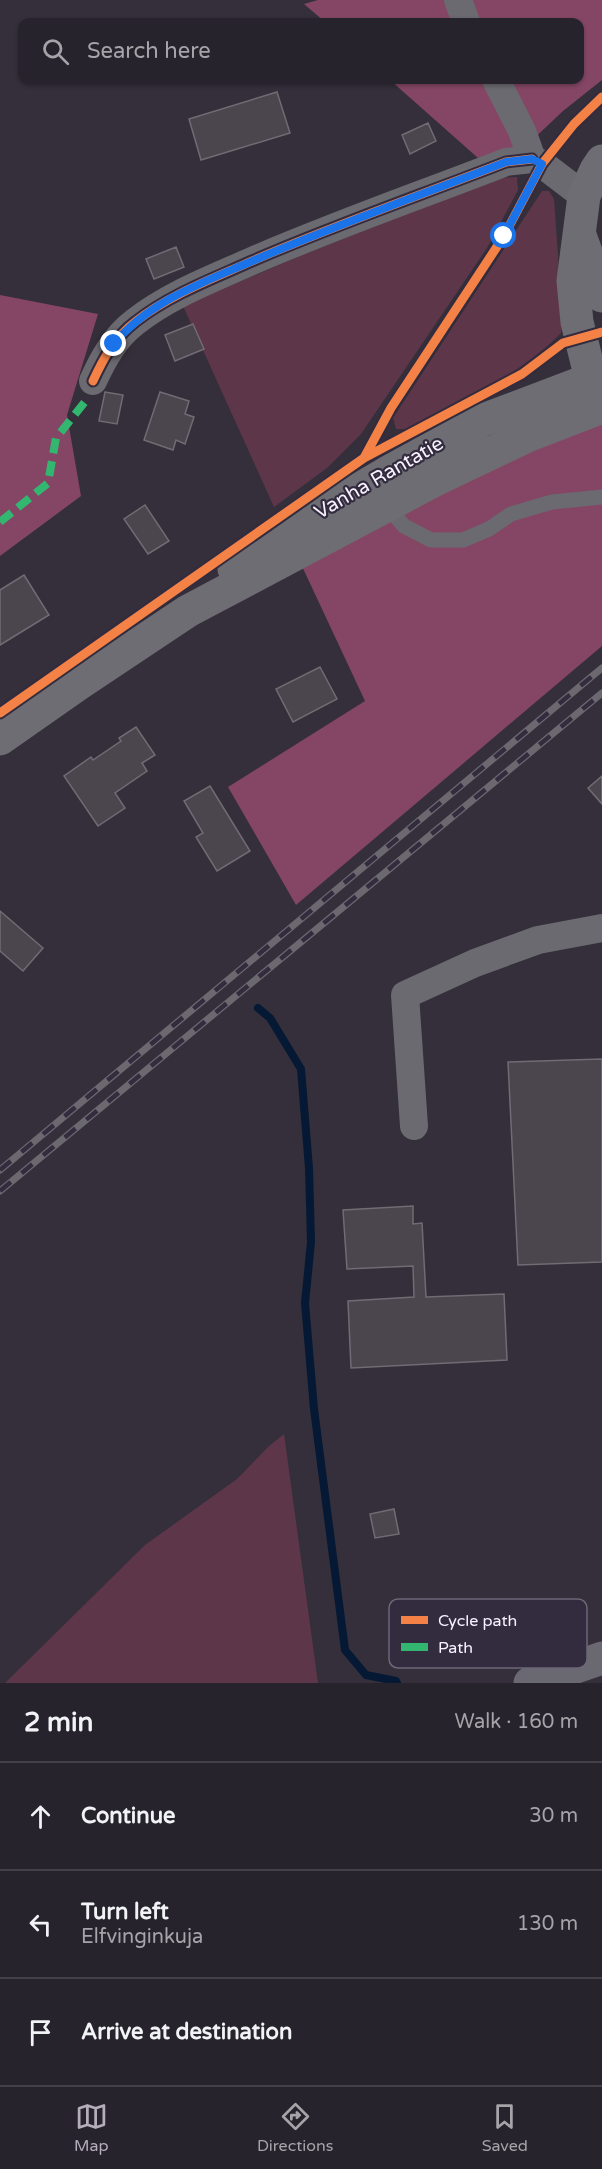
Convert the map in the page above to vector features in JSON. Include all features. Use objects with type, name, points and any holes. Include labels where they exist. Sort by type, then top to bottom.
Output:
[{"type":"highway","points":[[587,1663],[602,1658]]},
{"type":"highway","points":[[530,1683],[573,1668]]},
{"type":"main road","points":[[599,387],[577,322],[573,281],[584,196],[602,161]]},
{"type":"main road","points":[[579,234],[602,296]]},
{"type":"main road","name":"Vanha Rantatie","points":[[0,739],[80,682],[188,611],[386,505],[525,437],[599,387]]},
{"type":"main road","name":"Vanha Rantatie","points":[[188,611],[250,553],[390,471],[483,420],[599,387]]},
{"type":"street","points":[[458,0],[465,18]]},
{"type":"street","points":[[498,84],[522,131],[532,159]]},
{"type":"street","points":[[93,381],[102,361],[123,332],[160,304],[318,233],[506,162],[532,159],[584,196]]},
{"type":"street","points":[[414,1125],[405,995],[475,963],[538,940],[602,928]]},
{"type":"lane","points":[[386,505],[404,526],[431,540],[463,540],[489,529],[511,514],[552,502],[602,497]]},
{"type":"shaded area","points":[[318,0],[602,0],[602,80],[563,111],[527,145],[478,158],[395,84],[584,84],[584,18],[320,18],[304,4]]},
{"type":"shaded area","points":[[517,177],[518,190],[487,248],[361,434],[327,468],[274,507],[183,306],[307,253],[498,178]]},
{"type":"shaded area","points":[[542,191],[549,191],[554,199],[562,312],[561,333],[528,362],[491,386],[413,429],[396,429],[393,418]]},
{"type":"shaded area","points":[[0,295],[98,314],[67,415],[81,496],[0,556]]},
{"type":"shaded area","points":[[602,415],[602,646],[296,905],[228,787],[365,701],[300,562]]},
{"type":"shaded area","points":[[284,1434],[318,1683],[5,1683],[145,1545],[237,1479]]},
{"type":"building","points":[[277,92],[290,133],[201,160],[189,119]]},
{"type":"building","points":[[428,123],[436,141],[410,154],[402,135]]},
{"type":"building","points":[[176,247],[184,267],[154,279],[146,259]]},
{"type":"building","points":[[193,324],[204,349],[175,361],[165,335]]},
{"type":"building","points":[[105,392],[123,395],[117,424],[99,421]]},
{"type":"building","points":[[160,392],[189,401],[185,414],[194,417],[185,444],[176,440],[173,450],[144,440]]},
{"type":"building","points":[[145,505],[169,541],[148,554],[124,519]]},
{"type":"building","points":[[24,575],[49,615],[0,645],[0,590]]},
{"type":"building","points":[[320,667],[337,699],[293,722],[276,689]]},
{"type":"building","points":[[136,727],[155,755],[142,763],[147,771],[115,793],[125,808],[98,826],[64,776],[91,757],[93,760],[121,741],[119,738]]},
{"type":"building","points":[[602,776],[602,804],[588,788]]},
{"type":"building","points":[[210,786],[250,851],[217,871],[196,837],[203,833],[184,801]]},
{"type":"building","points":[[0,911],[43,948],[23,971],[0,951]]},
{"type":"building","points":[[602,1059],[602,1262],[518,1265],[508,1062]]},
{"type":"building","points":[[413,1206],[413,1224],[422,1223],[426,1297],[504,1294],[507,1360],[351,1368],[348,1301],[414,1297],[413,1266],[347,1269],[343,1210]]},
{"type":"building","points":[[394,1509],[399,1534],[375,1538],[370,1514]]},
{"type":"waterway","points":[[258,1008],[270,1018],[301,1069],[309,1168],[311,1242],[305,1303],[314,1409],[345,1650],[366,1675],[397,1683]]},
{"type":"railway","points":[[0,1170],[602,668]]},
{"type":"railway","points":[[0,1191],[602,693]]},
{"type":"marked path","points":[[0,522],[48,483],[56,438],[88,398]]},
{"type":"cycle path","points":[[364,458],[391,408],[504,236],[542,164],[574,124],[602,97]]},
{"type":"cycle path","points":[[93,381],[105,357],[121,334],[148,312],[176,296],[252,261],[346,223],[506,162],[532,159]]},
{"type":"cycle path","points":[[0,713],[364,458],[522,374],[563,343],[602,332]]},
{"type":"route","points":[[114,344],[134,322],[160,304],[240,266],[308,237],[506,162],[532,159],[542,164],[504,236]]}]
